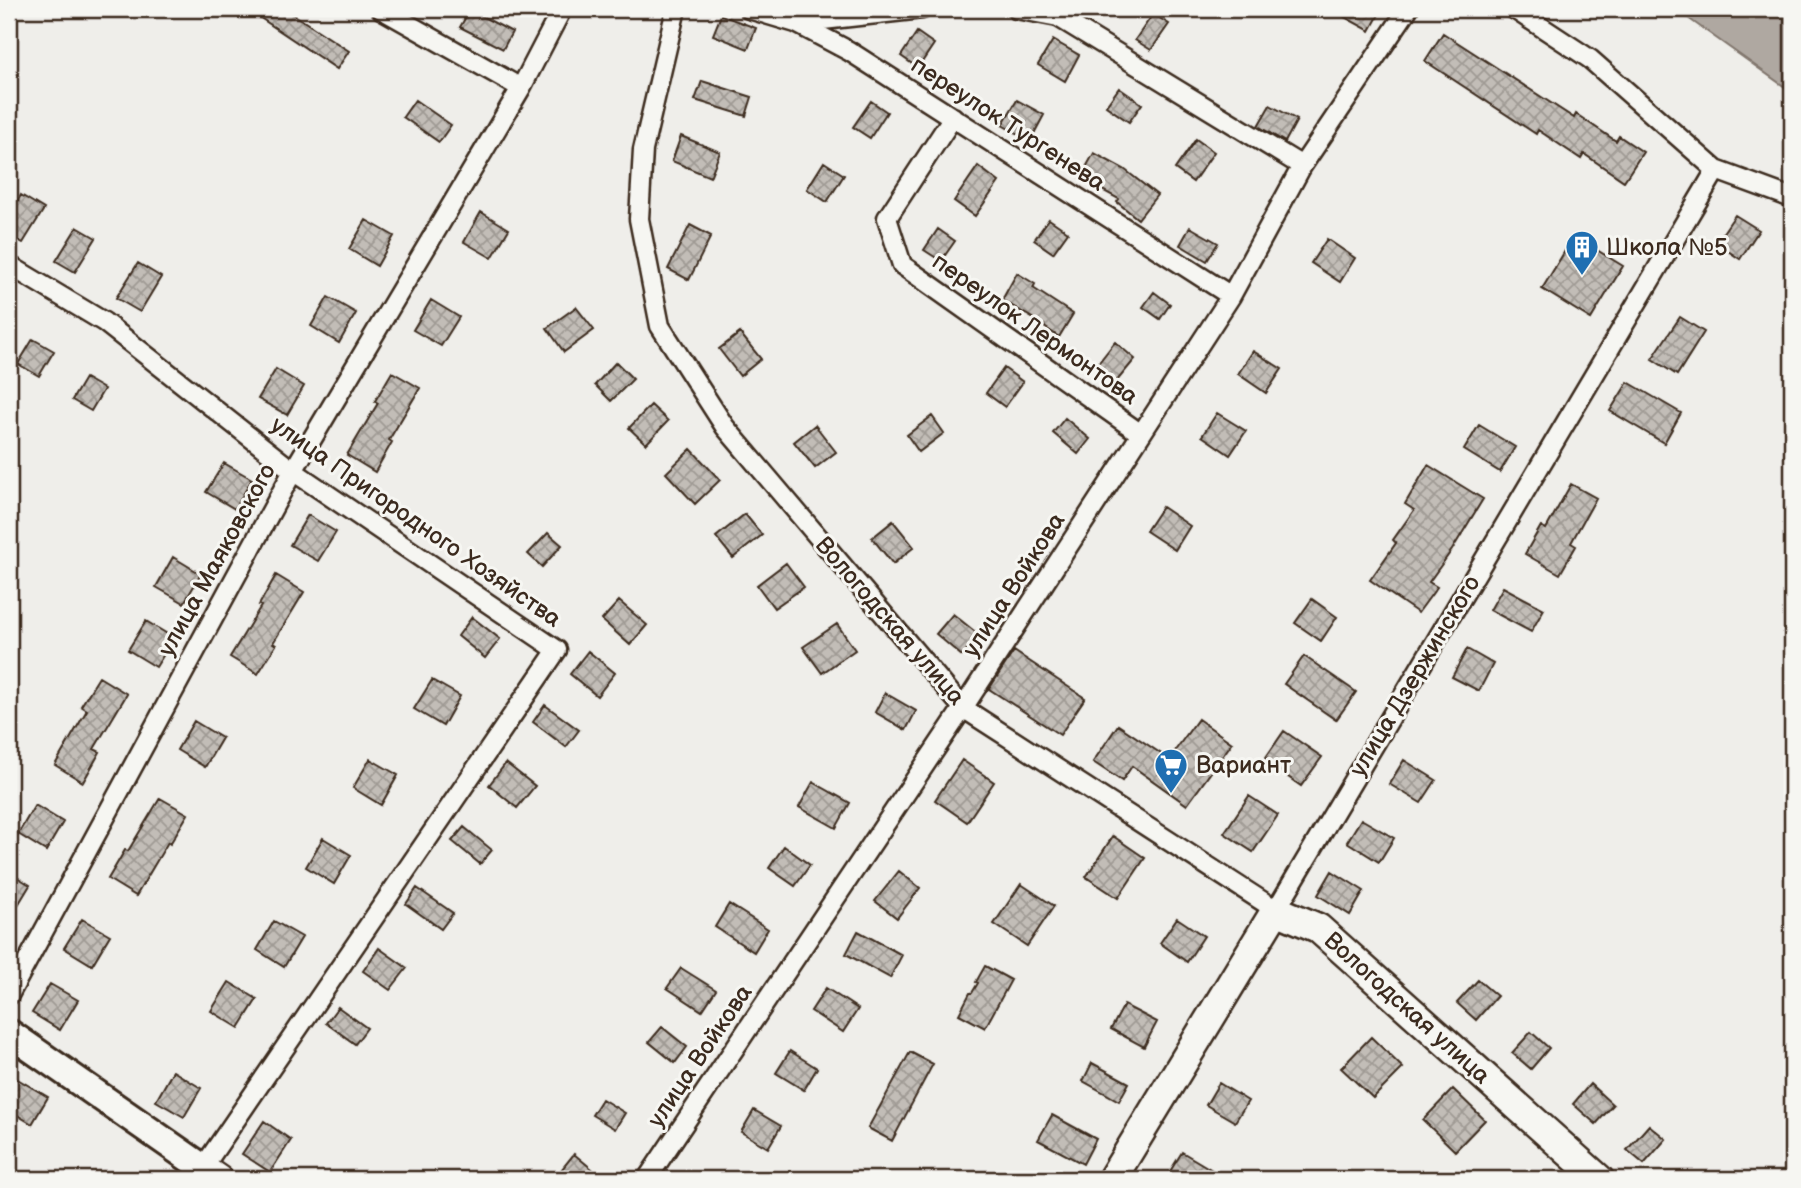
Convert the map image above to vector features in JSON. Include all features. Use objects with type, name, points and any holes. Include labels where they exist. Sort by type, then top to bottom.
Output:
[{"type":"main road","name":"улица Дзержинского","points":[[1112,1179],[1276,910]]},
{"type":"main road","name":"Вологодская улица","points":[[1276,910],[1318,928],[1599,1179]]},
{"type":"street","points":[[381,9],[521,88]]},
{"type":"street","name":"улица Маяковского","points":[[9,995],[293,471],[521,88],[562,9]]},
{"type":"street","name":"Вологодская улица","points":[[676,9],[643,150],[639,219],[660,326],[725,427],[963,708],[1276,910]]},
{"type":"street","name":"переулок Тургенева","points":[[750,9],[796,23],[849,51],[1231,296]]},
{"type":"street","points":[[796,23],[922,9]]},
{"type":"street","points":[[1016,9],[1058,17],[1302,166]]},
{"type":"street","name":"улица Войкова","points":[[647,1179],[963,708],[1231,296],[1302,166],[1408,9]]},
{"type":"street","points":[[1514,9],[1590,59],[1716,170],[1792,198]]},
{"type":"street","name":"переулок Лермонтова","points":[[953,117],[887,218],[902,265],[1141,434]]},
{"type":"street","name":"улица Дзержинского","points":[[1276,910],[1716,170]]},
{"type":"street","name":"улица Пригородного Хозяйства","points":[[9,265],[104,322],[293,471],[557,650],[210,1174]]},
{"type":"street","points":[[9,1033],[210,1174]]},
{"type":"shaded area","points":[[1670,9],[1792,9],[1792,92],[1688,18]]},
{"type":"building","points":[[247,9],[285,9],[349,51],[337,69]]},
{"type":"building","points":[[1330,9],[1382,9],[1370,31]]},
{"type":"building","points":[[470,10],[512,32],[503,49],[460,27]]},
{"type":"building","points":[[1153,14],[1169,24],[1151,50],[1135,40]]},
{"type":"building","points":[[721,15],[756,28],[748,49],[713,35]]},
{"type":"building","points":[[917,32],[934,44],[918,68],[901,56]]},
{"type":"building","points":[[1443,33],[1574,118],[1576,114],[1616,141],[1619,136],[1643,152],[1624,181],[1584,154],[1581,159],[1538,130],[1536,134],[1425,61]]},
{"type":"building","points":[[1053,40],[1079,55],[1065,81],[1038,65]]},
{"type":"building","points":[[702,81],[752,97],[746,116],[695,100]]},
{"type":"building","points":[[1119,88],[1142,104],[1129,122],[1106,106]]},
{"type":"building","points":[[415,100],[451,125],[439,142],[403,117]]},
{"type":"building","points":[[1017,100],[1044,115],[1030,141],[1002,125]]},
{"type":"building","points":[[871,101],[887,112],[870,138],[853,127]]},
{"type":"building","points":[[1270,105],[1297,120],[1285,142],[1258,126]]},
{"type":"building","points":[[681,136],[720,152],[710,177],[672,161]]},
{"type":"building","points":[[1196,139],[1214,152],[1193,182],[1175,169]]},
{"type":"building","points":[[1094,153],[1124,169],[1157,195],[1138,219],[1117,202],[1119,199],[1080,178]]},
{"type":"building","points":[[824,162],[844,175],[827,202],[807,189]]},
{"type":"building","points":[[978,166],[999,182],[975,216],[954,201]]},
{"type":"building","points":[[21,195],[44,209],[23,243],[9,235],[9,215]]},
{"type":"building","points":[[481,212],[509,229],[492,258],[464,242]]},
{"type":"building","points":[[1735,215],[1759,230],[1740,259],[1716,243]]},
{"type":"building","points":[[1049,219],[1068,232],[1053,253],[1034,240]]},
{"type":"building","points":[[366,220],[394,236],[377,266],[349,249]]},
{"type":"building","points":[[690,225],[711,236],[689,280],[668,269]]},
{"type":"building","points":[[77,227],[96,238],[75,272],[56,261]]},
{"type":"building","points":[[1190,227],[1218,243],[1207,261],[1180,245]]},
{"type":"building","points":[[938,229],[955,241],[941,261],[924,250]]},
{"type":"building","name":"Школа №5","points":[[1574,236],[1623,266],[1591,319],[1542,289]]},
{"type":"building","points":[[1327,239],[1355,258],[1340,282],[1311,263]]},
{"type":"building","points":[[138,263],[161,277],[140,312],[116,298]]},
{"type":"building","points":[[1017,273],[1035,284],[1033,288],[1073,314],[1059,337],[1002,300]]},
{"type":"building","points":[[1154,292],[1170,304],[1160,319],[1143,307]]},
{"type":"building","points":[[328,297],[356,313],[339,343],[311,326]]},
{"type":"building","points":[[431,300],[459,317],[441,346],[413,330]]},
{"type":"building","points":[[576,307],[594,330],[564,352],[547,328]]},
{"type":"building","points":[[1680,317],[1704,332],[1677,375],[1652,359]]},
{"type":"building","points":[[740,333],[761,359],[740,376],[719,349]]},
{"type":"building","points":[[33,339],[54,351],[39,376],[18,364]]},
{"type":"building","points":[[1115,342],[1135,359],[1116,382],[1096,366]]},
{"type":"building","points":[[1253,351],[1282,369],[1266,393],[1238,374]]},
{"type":"building","points":[[616,362],[633,379],[611,401],[595,385]]},
{"type":"building","points":[[1004,368],[1023,382],[1005,407],[986,393]]},
{"type":"building","points":[[276,369],[304,386],[287,415],[258,399]]},
{"type":"building","points":[[392,372],[420,388],[389,440],[392,442],[375,472],[347,455],[378,403],[375,401]]},
{"type":"building","points":[[85,378],[104,389],[91,411],[72,400]]},
{"type":"building","points":[[1628,382],[1681,413],[1664,443],[1610,411]]},
{"type":"building","points":[[651,405],[668,421],[646,444],[629,428]]},
{"type":"building","points":[[1217,413],[1246,431],[1230,455],[1202,436]]},
{"type":"building","points":[[932,416],[944,433],[919,452],[907,435]]},
{"type":"building","points":[[1065,418],[1090,439],[1078,454],[1053,433]]},
{"type":"building","points":[[815,425],[836,452],[815,468],[794,442]]},
{"type":"building","points":[[1479,425],[1515,447],[1500,472],[1464,450]]},
{"type":"building","points":[[691,449],[720,480],[695,504],[666,473]]},
{"type":"building","points":[[224,463],[252,479],[235,509],[206,492]]},
{"type":"building","points":[[1428,465],[1483,499],[1429,582],[1437,587],[1418,613],[1370,580],[1396,543],[1393,540],[1414,510],[1405,504]]},
{"type":"building","points":[[1571,484],[1596,498],[1571,543],[1576,546],[1560,574],[1525,554],[1541,526],[1546,529]]},
{"type":"building","points":[[1162,507],[1190,526],[1175,550],[1146,531]]},
{"type":"building","points":[[745,514],[762,535],[733,558],[716,537]]},
{"type":"building","points":[[308,515],[336,532],[318,561],[290,545]]},
{"type":"building","points":[[893,521],[914,547],[893,564],[872,538]]},
{"type":"building","points":[[548,533],[562,545],[542,567],[528,554]]},
{"type":"building","points":[[173,557],[201,574],[184,603],[156,587]]},
{"type":"building","points":[[786,563],[804,587],[774,608],[757,585]]},
{"type":"building","points":[[276,575],[304,592],[258,674],[230,657]]},
{"type":"building","points":[[1503,587],[1544,609],[1531,632],[1490,610]]},
{"type":"building","points":[[1312,599],[1337,617],[1321,641],[1295,623]]},
{"type":"building","points":[[619,601],[647,625],[630,645],[602,620]]},
{"type":"building","points":[[953,614],[979,635],[962,656],[936,634]]},
{"type":"building","points":[[472,617],[500,639],[485,658],[458,636]]},
{"type":"building","points":[[146,621],[174,638],[156,667],[128,650]]},
{"type":"building","points":[[837,624],[855,650],[822,673],[803,647]]},
{"type":"building","points":[[1467,649],[1493,664],[1479,691],[1452,677]]},
{"type":"building","points":[[588,651],[615,673],[597,696],[570,674]]},
{"type":"building","points":[[1014,651],[1085,698],[1060,735],[989,689]]},
{"type":"building","points":[[1304,656],[1356,692],[1336,720],[1284,684]]},
{"type":"building","points":[[99,677],[127,694],[94,749],[100,752],[83,782],[55,765],[87,710],[81,706]]},
{"type":"building","points":[[432,680],[460,696],[443,726],[414,709]]},
{"type":"building","points":[[885,693],[916,711],[906,730],[875,712]]},
{"type":"building","points":[[545,705],[579,730],[566,747],[533,722]]},
{"type":"building","points":[[1198,719],[1232,743],[1187,805],[1132,766],[1122,781],[1093,762],[1118,725],[1169,759]]},
{"type":"building","points":[[194,721],[222,738],[205,767],[177,750]]},
{"type":"building","points":[[1284,731],[1322,757],[1301,786],[1264,760]]},
{"type":"building","points":[[370,759],[398,775],[381,805],[353,788]]},
{"type":"building","points":[[962,760],[994,782],[967,822],[935,800]]},
{"type":"building","points":[[1404,760],[1436,780],[1421,803],[1389,784]]},
{"type":"building","points":[[506,763],[535,786],[517,808],[489,785]]},
{"type":"building","points":[[813,782],[850,803],[836,828],[799,807]]},
{"type":"building","points":[[1249,796],[1278,815],[1253,852],[1224,833]]},
{"type":"building","points":[[160,798],[188,814],[136,896],[108,879]]},
{"type":"building","points":[[35,805],[63,822],[46,851],[18,834]]},
{"type":"building","points":[[1361,819],[1394,838],[1379,862],[1347,842]]},
{"type":"building","points":[[464,827],[492,850],[480,864],[452,841]]},
{"type":"building","points":[[1113,836],[1145,858],[1118,898],[1086,877]]},
{"type":"building","points":[[323,838],[351,855],[334,884],[306,867]]},
{"type":"building","points":[[784,846],[810,865],[795,886],[769,868]]},
{"type":"building","points":[[899,871],[920,888],[897,918],[875,901]]},
{"type":"building","points":[[1332,871],[1364,891],[1350,915],[1318,895]]},
{"type":"building","points":[[9,872],[30,885],[9,920]]},
{"type":"building","points":[[1021,884],[1054,906],[1027,946],[994,924]]},
{"type":"building","points":[[417,888],[453,913],[441,929],[406,904]]},
{"type":"building","points":[[729,904],[768,929],[754,952],[715,927]]},
{"type":"building","points":[[1177,918],[1204,936],[1187,962],[1160,943]]},
{"type":"building","points":[[82,919],[110,935],[92,965],[64,948]]},
{"type":"building","points":[[274,921],[302,937],[284,967],[257,950]]},
{"type":"building","points":[[858,931],[902,955],[890,978],[846,954]]},
{"type":"building","points":[[379,948],[407,968],[390,990],[363,971]]},
{"type":"building","points":[[985,966],[1011,980],[985,1028],[959,1014]]},
{"type":"building","points":[[681,968],[716,990],[702,1011],[667,988]]},
{"type":"building","points":[[1478,980],[1497,996],[1476,1020],[1457,1003]]},
{"type":"building","points":[[229,982],[257,999],[239,1028],[211,1011]]},
{"type":"building","points":[[50,984],[78,1000],[60,1030],[32,1013]]},
{"type":"building","points":[[826,988],[858,1009],[843,1032],[811,1011]]},
{"type":"building","points":[[1124,1005],[1157,1022],[1144,1047],[1111,1029]]},
{"type":"building","points":[[338,1007],[367,1028],[355,1044],[326,1023]]},
{"type":"building","points":[[662,1027],[687,1047],[675,1063],[649,1042]]},
{"type":"building","points":[[1531,1032],[1549,1048],[1531,1069],[1512,1053]]},
{"type":"building","points":[[1371,1037],[1403,1068],[1373,1098],[1341,1068]]},
{"type":"building","points":[[790,1051],[817,1068],[804,1090],[776,1073]]},
{"type":"building","points":[[910,1052],[933,1064],[892,1141],[868,1128]]},
{"type":"building","points":[[1092,1063],[1129,1083],[1119,1101],[1083,1081]]},
{"type":"building","points":[[173,1071],[201,1088],[184,1117],[156,1101]]},
{"type":"building","points":[[9,1074],[48,1097],[32,1124],[9,1110]]},
{"type":"building","points":[[1219,1083],[1248,1101],[1235,1122],[1206,1105]]},
{"type":"building","points":[[1590,1084],[1613,1105],[1596,1124],[1573,1104]]},
{"type":"building","points":[[1453,1089],[1485,1120],[1455,1151],[1423,1120]]},
{"type":"building","points":[[602,1099],[625,1113],[615,1129],[592,1115]]},
{"type":"building","points":[[754,1110],[781,1126],[768,1148],[741,1132]]},
{"type":"building","points":[[1052,1115],[1096,1139],[1083,1164],[1038,1140]]},
{"type":"building","points":[[264,1121],[291,1140],[270,1172],[242,1154]]},
{"type":"building","points":[[1649,1125],[1666,1139],[1644,1164],[1627,1150]]},
{"type":"building","points":[[1182,1152],[1227,1179],[1179,1179],[1169,1173]]},
{"type":"building","points":[[574,1154],[604,1179],[572,1179],[561,1170]]},
{"type":"place","name":"Школа №5","points":[[1582,277]]},
{"type":"place","name":"Вариант","points":[[1171,795]]}]
